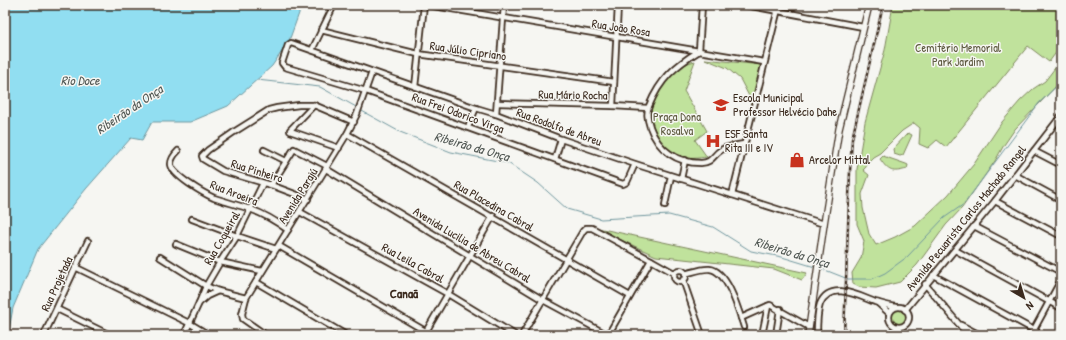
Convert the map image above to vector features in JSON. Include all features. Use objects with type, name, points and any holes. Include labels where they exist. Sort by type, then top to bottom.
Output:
[{"type":"main road","points":[[808,335],[839,129],[869,5]]},
{"type":"street","points":[[312,50],[334,5]]},
{"type":"street","points":[[415,87],[424,5]]},
{"type":"street","name":"Rua João Rosa","points":[[428,5],[764,62]]},
{"type":"street","points":[[496,114],[504,5]]},
{"type":"street","points":[[613,106],[618,5]]},
{"type":"street","points":[[702,5],[699,51],[684,60],[669,72],[659,86],[648,108],[648,121],[653,136],[659,146],[678,158],[685,160],[702,163],[709,162],[722,150],[744,144]]},
{"type":"street","points":[[746,5],[863,27]]},
{"type":"street","points":[[732,195],[779,5]]},
{"type":"street","name":"Rua Júlio Cipriano","points":[[321,30],[418,54],[614,82]]},
{"type":"street","name":"Rua Rodolfo de Abreu","points":[[283,65],[282,63],[290,43],[496,114],[561,139],[671,176],[824,224]]},
{"type":"street","name":"Rua Frei Odorico Virga","points":[[283,65],[285,67],[366,91],[625,183],[635,164]]},
{"type":"street","name":"Avenida Parajú","points":[[246,298],[354,122],[372,72]]},
{"type":"street","name":"Rua Mário Rocha","points":[[497,103],[648,108]]},
{"type":"street","name":"Rua Pinheiro","points":[[308,199],[271,185],[223,171],[202,158],[208,150],[269,110],[300,105],[314,105]]},
{"type":"street","points":[[339,148],[290,130],[314,105],[354,122]]},
{"type":"street","points":[[468,128],[476,108]]},
{"type":"street","name":"Avenida Pecuarista Carlos Machado Rangel","points":[[905,310],[995,201],[1061,116]]},
{"type":"street","name":"Rua Placedina Cabral","points":[[347,134],[630,296]]},
{"type":"street","points":[[555,159],[561,139]]},
{"type":"street","name":"Avenida Lucilia de Abreu Cabral","points":[[286,160],[294,148],[544,300],[608,335]]},
{"type":"street","points":[[264,150],[286,160],[271,185]]},
{"type":"street","name":"Rua Aroeira","points":[[178,151],[173,156],[171,164],[173,170],[188,182],[213,197],[269,217],[288,230]]},
{"type":"street","points":[[1034,151],[1061,165]]},
{"type":"street","points":[[681,179],[685,160]]},
{"type":"street","points":[[1015,175],[1061,200]]},
{"type":"street","points":[[665,205],[671,176]]},
{"type":"street","name":"Rua Coqueiral","points":[[184,335],[206,286],[237,236],[263,183]]},
{"type":"street","points":[[995,201],[1061,236]]},
{"type":"street","name":"Rua Leila Cabral","points":[[300,212],[448,294],[515,335]]},
{"type":"street","points":[[425,333],[492,216]]},
{"type":"street","points":[[192,219],[237,236],[277,247],[425,333],[432,335]]},
{"type":"street","points":[[974,226],[1061,272]]},
{"type":"street","points":[[522,335],[544,300],[583,231],[589,228],[592,228],[674,273],[676,280],[680,282],[683,280]]},
{"type":"street","name":"Rua Projetada","points":[[44,335],[88,241]]},
{"type":"street","points":[[176,244],[220,262],[262,272]]},
{"type":"street","points":[[955,250],[1061,308]]},
{"type":"street","points":[[160,257],[206,286],[218,291],[246,298],[242,314],[244,319],[266,335]]},
{"type":"street","points":[[608,335],[651,260]]},
{"type":"street","points":[[75,268],[189,323],[209,335]]},
{"type":"street","points":[[685,274],[709,269],[717,271],[728,285],[744,327]]},
{"type":"street","points":[[674,273],[679,270],[683,271],[685,274]]},
{"type":"street","points":[[685,274],[685,278],[683,280],[702,335]]},
{"type":"street","points":[[934,276],[1033,333],[1043,335]]},
{"type":"street","points":[[1033,333],[1061,280]]},
{"type":"street","points":[[256,282],[346,335]]},
{"type":"street","points":[[925,284],[968,335]]},
{"type":"street","points":[[816,335],[820,304],[830,294],[838,290],[856,293],[876,302],[896,307],[905,310],[908,315],[908,321],[903,326],[897,327],[890,322],[890,313],[896,307]]},
{"type":"street","points":[[199,303],[207,296],[218,291]]},
{"type":"street","points":[[876,302],[890,313]]},
{"type":"street","points":[[741,318],[770,305],[780,309],[809,327]]},
{"type":"street","points":[[762,335],[768,306]]},
{"type":"street","points":[[57,309],[110,335]]},
{"type":"street","points":[[776,335],[780,309]]},
{"type":"street","points":[[958,323],[980,335]]},
{"type":"street","points":[[894,335],[897,327]]},
{"type":"green space","name":"Cemitério Memorial Park Jardim","points":[[893,5],[1061,5],[1061,46],[1049,62],[1028,46],[946,147],[937,140],[928,148],[919,144],[920,128],[914,123],[902,131],[880,153],[868,162],[863,170],[869,175],[862,194],[863,208],[869,234],[876,245],[915,226],[948,195],[974,164],[1002,122],[1020,101],[1033,89],[1045,81],[1061,60],[1061,81],[1015,129],[995,161],[962,208],[946,225],[917,265],[900,282],[876,288],[859,287],[853,284],[852,273],[861,258],[864,241],[857,224],[857,169],[865,122],[885,50]]},
{"type":"green space","points":[[705,59],[761,65],[750,110],[751,100],[740,79],[727,68]]},
{"type":"green space","name":"Praça Dona Rosalva","points":[[695,61],[684,91],[707,131],[695,140],[707,157],[689,158],[679,156],[667,148],[657,135],[651,120],[651,113],[654,101],[668,78],[680,67]]},
{"type":"green space","points":[[908,133],[912,135],[903,155],[900,156],[894,154],[893,149]]},
{"type":"green space","points":[[883,156],[908,165],[907,169],[894,171],[889,169],[880,159]]},
{"type":"green space","points":[[593,227],[807,273],[802,280],[774,269],[656,256]]},
{"type":"green space","points":[[899,309],[905,311],[907,317],[905,323],[899,325],[893,323],[891,317],[893,311]]},
{"type":"water","name":"Rio Doce","points":[[9,5],[302,5],[289,41],[272,66],[228,106],[190,122],[152,122],[142,140],[131,138],[86,189],[38,249],[13,308],[8,335],[5,335],[5,9]]},
{"type":"waterway","name":"Ribeirão da Onça","points":[[257,80],[320,87],[358,108]]},
{"type":"waterway","name":"Ribeirão da Onça","points":[[820,268],[848,279],[872,279],[885,273],[907,257],[944,218],[964,204],[1039,103],[1061,82]]},
{"type":"waterway","name":"Ribeirão da Onça","points":[[360,110],[400,132],[451,152],[508,163],[538,183],[567,209],[601,219],[669,215],[713,227],[751,251],[782,257],[815,267]]},
{"type":"railway","points":[[844,335],[852,139],[883,5]]},
{"type":"place","name":"Escola Municipal Professor Helvécio Dahe","points":[[721,105]]},
{"type":"place","name":"ESF Santa Rita III e IV","points":[[713,141]]},
{"type":"place","name":"Arcelor Mittal","points":[[797,160]]},
{"type":"district","name":"Canaã","points":[[404,293]]}]
